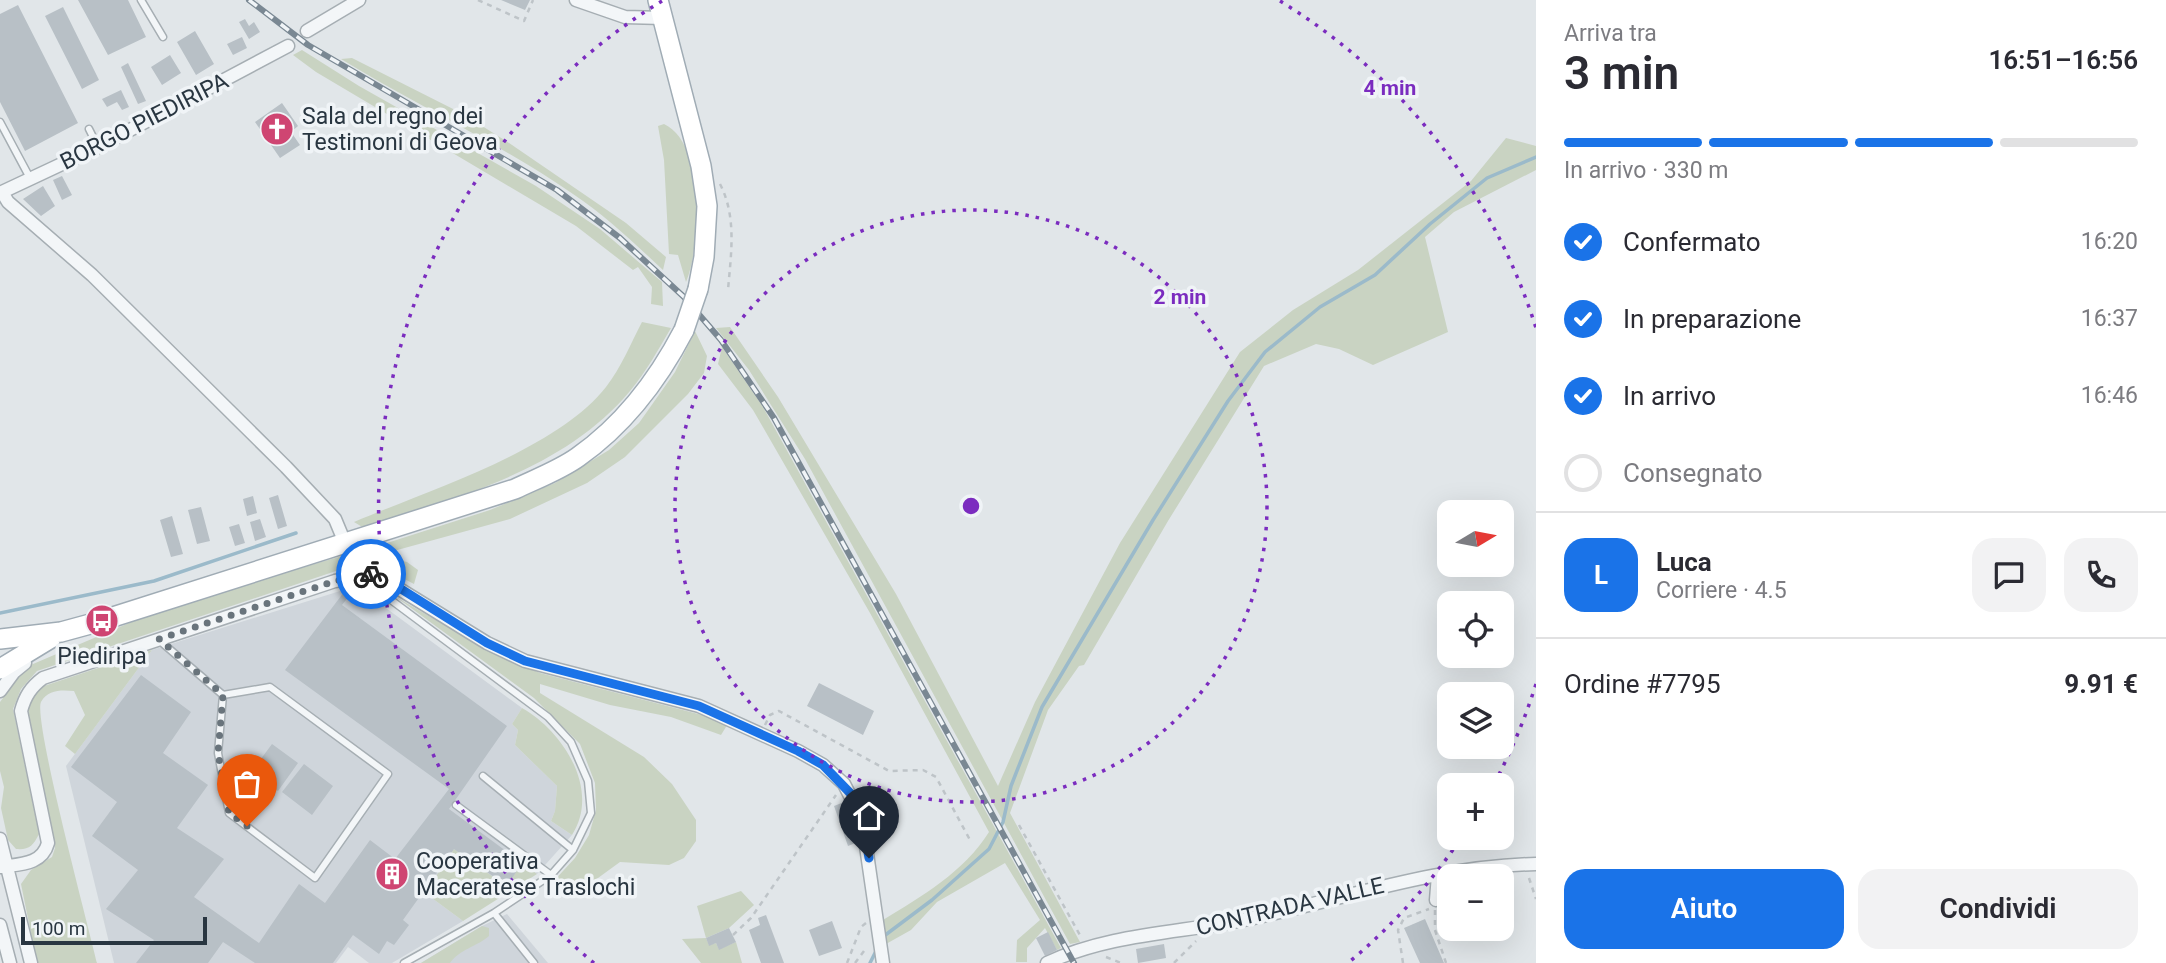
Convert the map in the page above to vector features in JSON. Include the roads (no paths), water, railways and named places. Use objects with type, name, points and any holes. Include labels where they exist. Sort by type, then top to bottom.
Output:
[{"type":"main road","points":[[0,639],[61,632],[94,624],[515,489],[577,458],[627,415],[664,369],[684,330],[698,289],[707,227],[701,166],[660,9]]},
{"type":"main road","points":[[0,669],[61,632]]},
{"type":"street","points":[[307,31],[359,0]]},
{"type":"street","points":[[576,0],[625,17],[660,9]]},
{"type":"street","points":[[604,11],[617,0]]},
{"type":"street","name":"BORGO PIEDIRIPA","points":[[1,192],[98,147],[288,46]]},
{"type":"street","points":[[1,192],[8,202],[92,275],[286,467],[335,519],[345,543]]},
{"type":"street","points":[[3,866],[33,862],[41,857],[48,843],[21,710],[28,692],[43,678],[358,575],[375,574],[487,643],[525,661],[699,706],[762,733],[823,765],[853,796],[862,818],[883,958]]},
{"type":"street","points":[[0,691],[14,671],[29,660],[94,624]]},
{"type":"street","points":[[0,839],[3,866],[31,963]]},
{"type":"street","name":"CONTRADA VALLE","points":[[1047,963],[1086,946],[1211,926],[1400,880],[1437,875]]},
{"type":"street","points":[[1436,900],[1437,888]]},
{"type":"street","points":[[0,925],[9,963]]},
{"type":"lane","points":[[141,0],[163,37]]},
{"type":"lane","points":[[0,122],[30,178]]},
{"type":"lane","points":[[89,129],[98,147]]},
{"type":"lane","points":[[390,582],[383,594],[548,717],[571,742],[588,781],[591,813],[573,850],[551,875],[494,913],[404,963]]},
{"type":"lane","points":[[159,639],[223,695]]},
{"type":"lane","points":[[270,687],[388,774],[315,878],[229,813],[218,753],[223,695],[270,687]]},
{"type":"lane","points":[[483,776],[573,850]]},
{"type":"lane","points":[[456,805],[551,875]]},
{"type":"lane","points":[[494,913],[534,963]]},
{"type":"waterway","points":[[884,936],[932,900],[989,849],[1003,822],[1011,786],[1042,707],[1153,520],[1228,401],[1265,352],[1320,307],[1375,275],[1430,224],[1487,178],[1536,157]]},
{"type":"waterway","points":[[0,613],[154,581],[296,533]]},
{"type":"waterway","points":[[870,963],[877,949]]},
{"type":"railway","points":[[249,0],[308,45],[557,190],[620,238],[684,297],[721,340],[774,418],[1074,963]]},
{"type":"place","name":"Sala del regno dei Testimoni di Geova","points":[[277,129]]},
{"type":"place","name":"Piediripa","points":[[102,621]]},
{"type":"place","name":"Cooperativa Maceratese Traslochi","points":[[392,874]]}]
